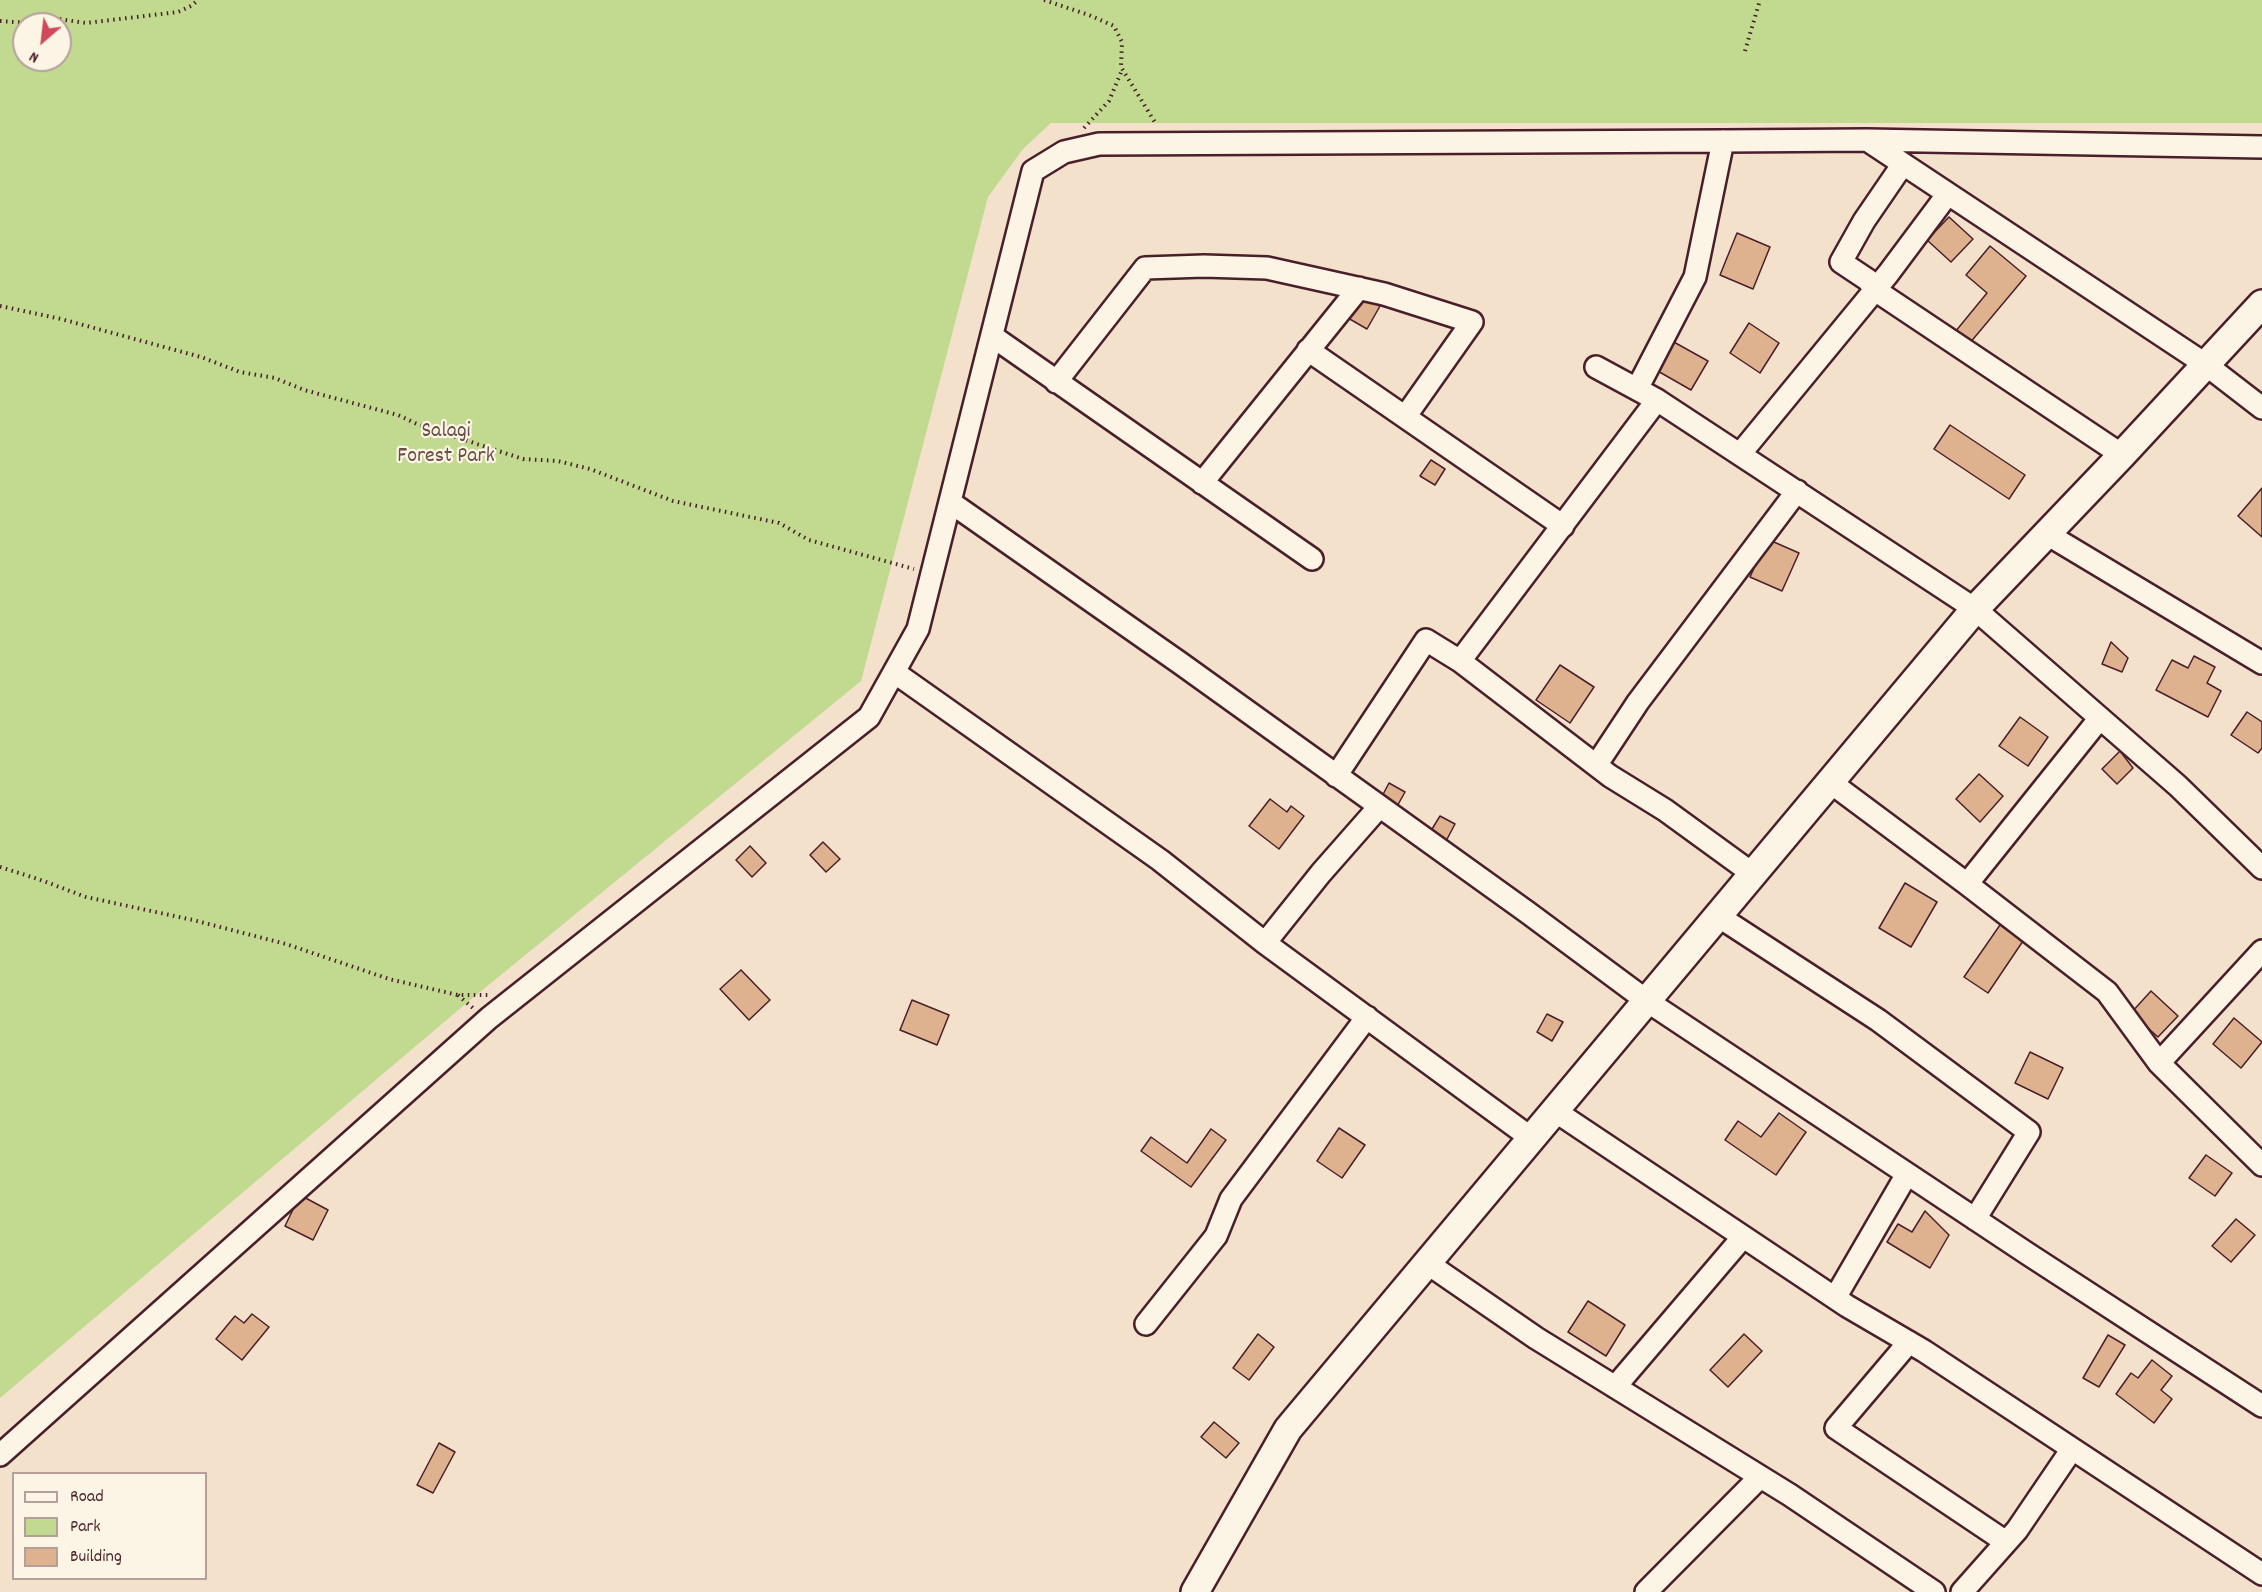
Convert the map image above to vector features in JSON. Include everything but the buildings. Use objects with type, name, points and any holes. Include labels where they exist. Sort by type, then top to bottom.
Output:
[{"type":"street","points":[[1868,140],[1947,195],[2205,364],[2262,408]]},
{"type":"street","points":[[0,1455],[464,1040],[869,717],[918,629],[1033,171],[1064,152],[1099,144],[1868,140],[2262,147]]},
{"type":"street","points":[[1637,389],[1695,277],[1723,141]]},
{"type":"street","points":[[1903,164],[1864,221],[1840,262],[1868,279],[1875,290],[2122,455]]},
{"type":"street","points":[[1740,454],[1875,290],[1947,195]]},
{"type":"street","points":[[1056,382],[1145,268],[1204,266],[1267,268],[1359,288],[1472,322],[1404,417]]},
{"type":"street","points":[[1202,483],[1359,288]]},
{"type":"street","points":[[1195,1592],[1288,1429],[1975,609],[2262,304]]},
{"type":"street","points":[[992,336],[1312,559]]},
{"type":"street","points":[[1308,350],[1563,526]]},
{"type":"street","points":[[1596,367],[1657,400],[1975,609],[2178,786],[2262,868]]},
{"type":"street","points":[[1460,662],[1657,400]]},
{"type":"street","points":[[1597,764],[1638,702],[1797,491]]},
{"type":"street","points":[[950,502],[1336,776],[1647,1001],[1975,1220],[2262,1406]]},
{"type":"street","points":[[2047,534],[2262,663]]},
{"type":"street","points":[[1336,776],[1426,640],[1460,662],[1610,776],[1665,810],[1753,874]]},
{"type":"street","points":[[894,672],[1160,860],[1265,943],[1532,1138]]},
{"type":"street","points":[[1967,884],[2100,718]]},
{"type":"street","points":[[1830,782],[2107,992],[2159,1063],[2262,1165]]},
{"type":"street","points":[[1265,943],[1321,873],[1379,807]]},
{"type":"street","points":[[1718,915],[1878,1020],[2029,1132],[1975,1220]]},
{"type":"street","points":[[2159,1063],[2262,951]]},
{"type":"street","points":[[1146,1324],[1216,1236],[1232,1199],[1366,1017]]},
{"type":"street","points":[[1555,1111],[1835,1298],[1909,1342],[2262,1574]]},
{"type":"street","points":[[1835,1298],[1907,1174]]},
{"type":"street","points":[[1615,1387],[1743,1237]]},
{"type":"street","points":[[1427,1263],[1536,1338],[1760,1476],[1910,1586],[1934,1592]]},
{"type":"street","points":[[1909,1342],[1836,1428],[2006,1542]]},
{"type":"street","points":[[1962,1592],[2017,1530],[2072,1449]]},
{"type":"street","points":[[1646,1592],[1760,1476]]},
{"type":"path","points":[[0,21],[30,23],[59,19],[86,22],[178,12],[198,0]]},
{"type":"path","points":[[1044,0],[1114,26],[1122,42],[1123,69],[1109,101],[1064,152]]},
{"type":"path","points":[[1745,51],[1760,0]]},
{"type":"path","points":[[1123,69],[1169,144]]},
{"type":"path","points":[[0,306],[71,322],[201,357],[240,372],[275,378],[304,390],[398,415],[429,428],[523,459],[558,461],[590,469],[673,501],[779,523],[810,540],[932,575]]},
{"type":"path","points":[[0,867],[86,897],[234,929],[389,979],[458,994],[490,995],[513,999]]},
{"type":"green space","name":"Salagi Forest Park","points":[[0,0],[2262,0],[2262,123],[1051,123],[1023,149],[988,197],[861,681],[469,1001],[0,1398]]}]
